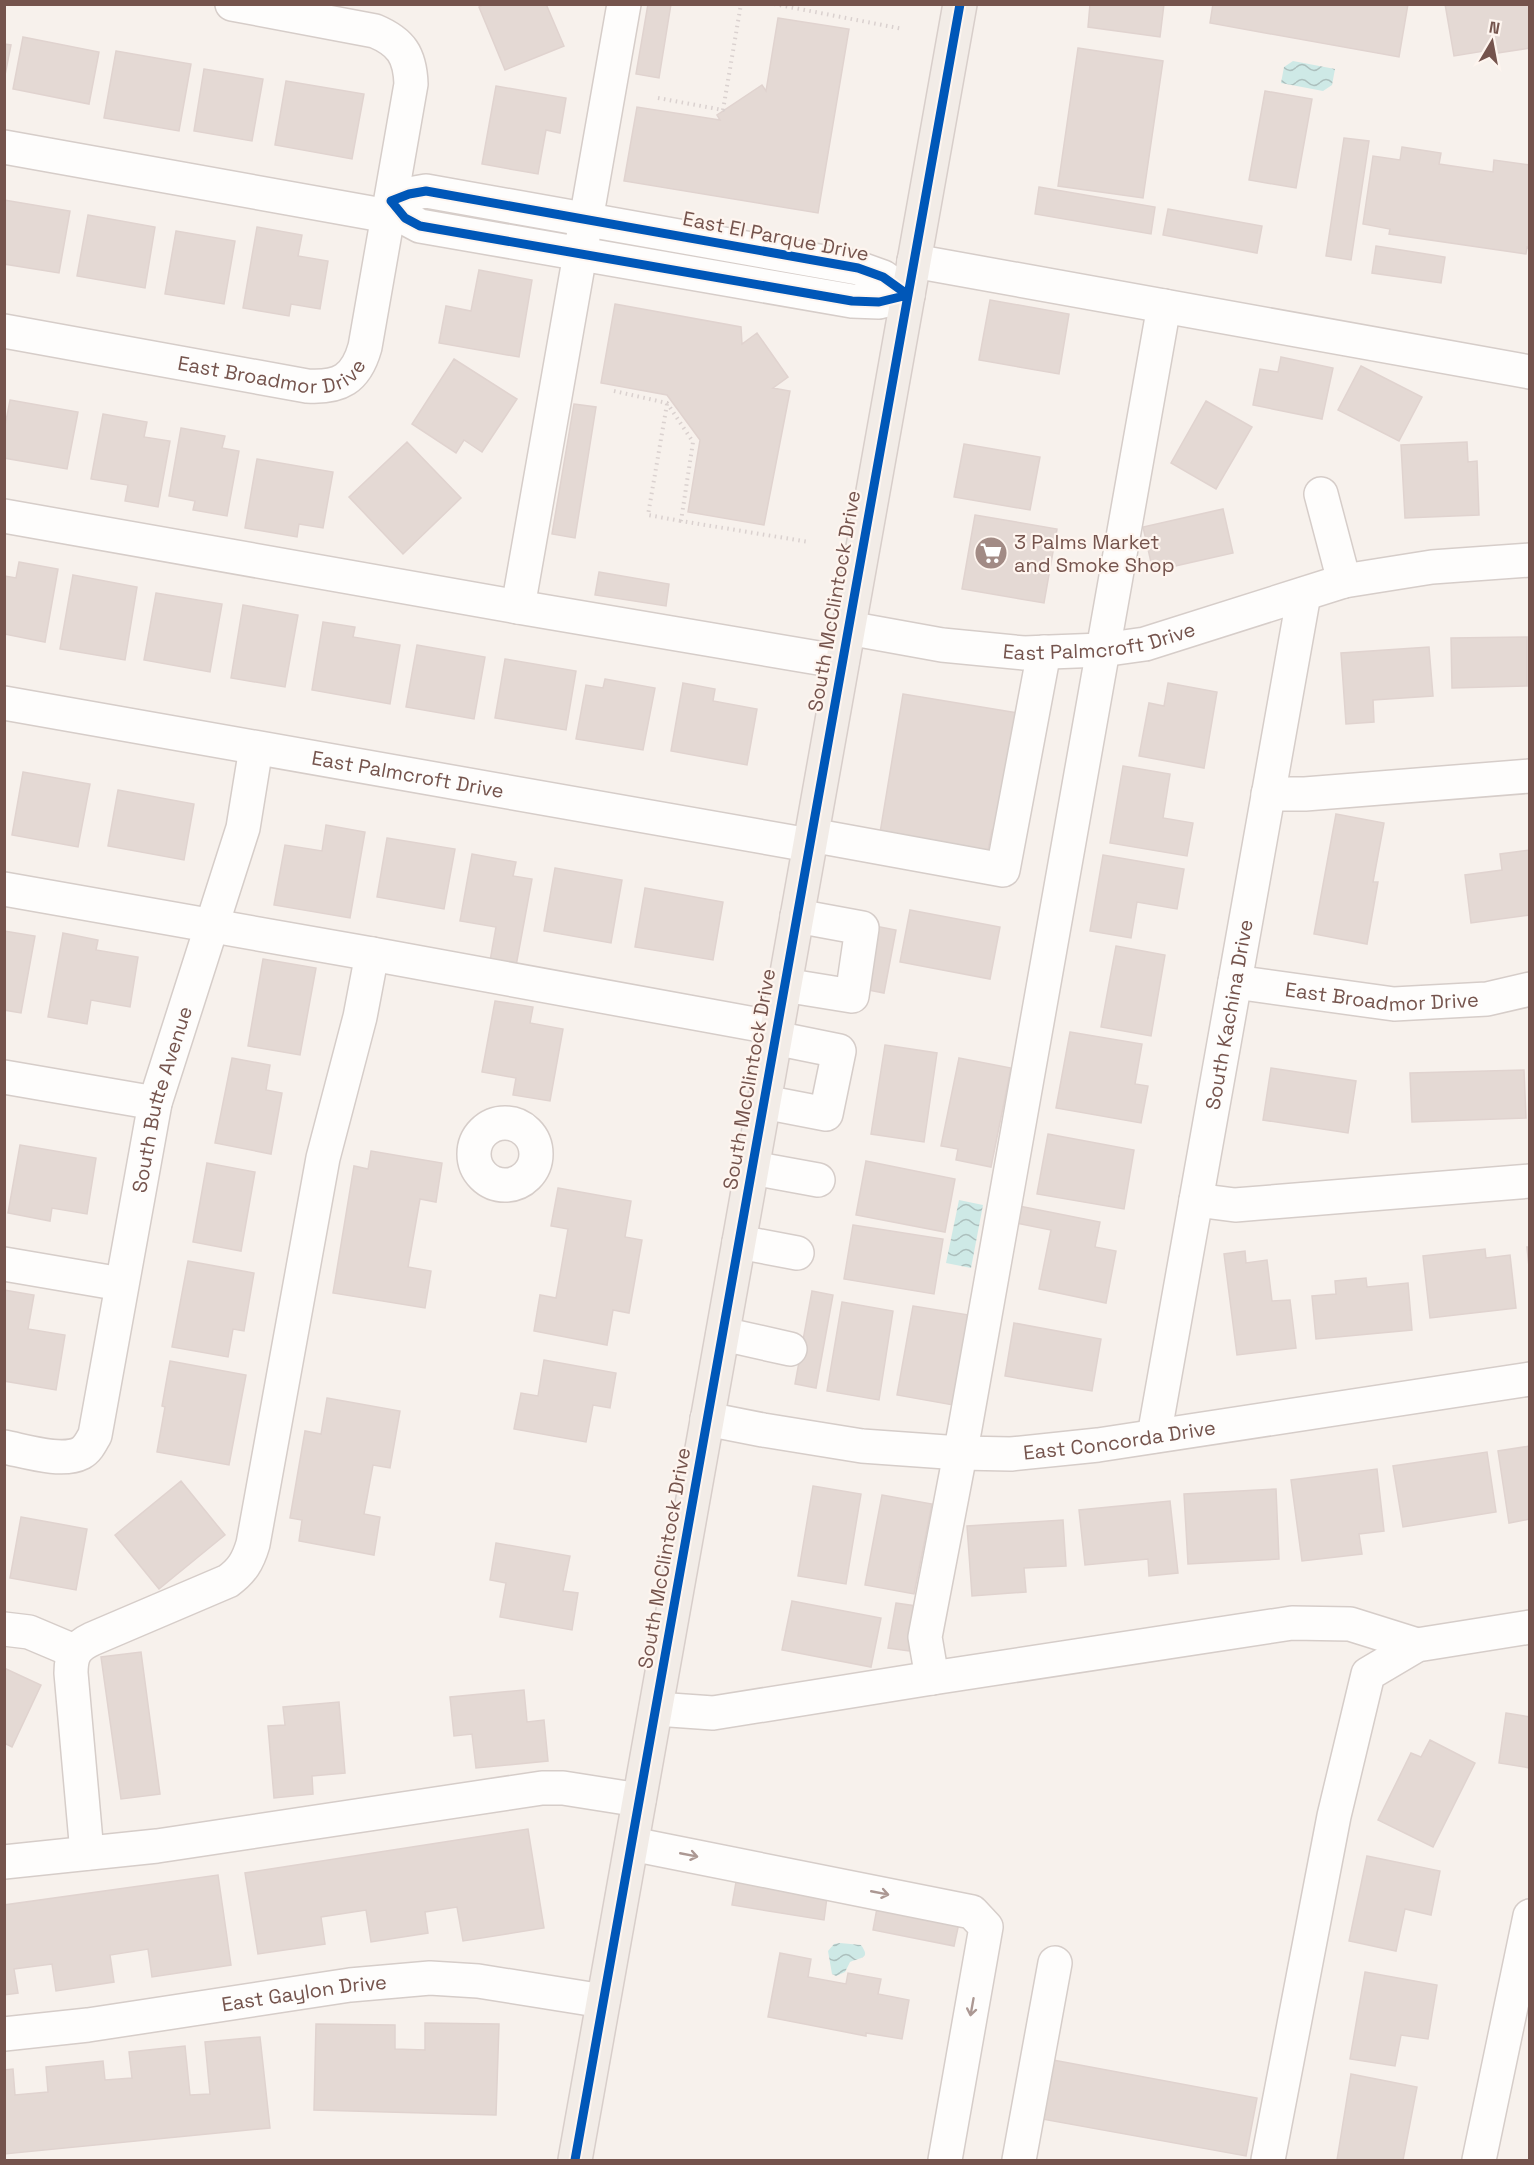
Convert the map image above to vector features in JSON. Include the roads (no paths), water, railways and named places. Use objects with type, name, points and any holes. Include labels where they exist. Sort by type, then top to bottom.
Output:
[{"type":"main road","name":"South McClintock Drive","points":[[575,2160],[960,4]]},
{"type":"street","name":"East Broadmor Drive","points":[[4,331],[307,386],[333,385],[345,380],[354,372],[361,360],[390,209],[411,84],[410,69],[400,46],[375,30],[232,4]]},
{"type":"street","points":[[518,607],[624,4]]},
{"type":"street","points":[[4,147],[390,209],[420,226],[852,302],[879,302],[908,295]]},
{"type":"street","name":"East El Parque Drive","points":[[390,209],[409,194],[426,191],[858,268],[883,278],[908,295]]},
{"type":"street","points":[[914,261],[1530,372]]},
{"type":"street","points":[[932,1678],[925,1637],[960,1453],[1164,306]]},
{"type":"street","points":[[1321,494],[1344,581]]},
{"type":"street","points":[[4,516],[842,662]]},
{"type":"street","name":"East Palmcroft Drive","points":[[848,628],[942,645],[1024,653],[1102,650],[1145,644],[1344,581],[1432,567],[1530,561]]},
{"type":"street","name":"South Kachina Drive","points":[[1154,1436],[1304,594]]},
{"type":"street","name":"East Palmcroft Drive","points":[[4,703],[256,748],[1003,870],[1044,652]]},
{"type":"street","name":"South Butte Avenue","points":[[4,1447],[63,1457],[82,1452],[90,1444],[98,1424],[121,1284],[155,1103],[243,828],[256,748]]},
{"type":"street","points":[[1268,794],[1305,794],[1530,776]]},
{"type":"street","points":[[4,889],[372,954],[776,1033],[839,1052],[826,1114],[764,1102]]},
{"type":"street","points":[[784,985],[852,996],[862,928],[797,916]]},
{"type":"street","points":[[87,1853],[71,1673],[74,1651],[92,1640],[228,1581],[239,1573],[248,1560],[253,1545],[325,1150],[360,1017],[372,954]]},
{"type":"street","name":"East Broadmor Drive","points":[[1235,982],[1394,1004],[1487,999],[1530,989]]},
{"type":"street","points":[[4,1077],[155,1103]]},
{"type":"street","points":[[752,1168],[819,1180]]},
{"type":"street","points":[[1196,1200],[1236,1205],[1530,1181]]},
{"type":"street","points":[[739,1242],[797,1253]]},
{"type":"street","points":[[4,1264],[121,1284]]},
{"type":"street","points":[[723,1334],[790,1348]]},
{"type":"street","name":"East Concorda Drive","points":[[708,1419],[862,1446],[1011,1454],[1098,1445],[1530,1379]]},
{"type":"street","points":[[656,1709],[713,1713],[1292,1623],[1350,1624],[1417,1645]]},
{"type":"street","points":[[1268,2160],[1334,1816],[1368,1674],[1417,1645],[1530,1628]]},
{"type":"street","points":[[4,1629],[28,1632],[74,1651]]},
{"type":"street","points":[[4,1862],[158,1846],[542,1788],[580,1790],[639,1800]]},
{"type":"street","points":[[632,1844],[972,1912],[986,1927],[945,2160]]},
{"type":"street","points":[[1479,2160],[1530,1916]]},
{"type":"street","points":[[1019,2160],[1055,1963]]},
{"type":"street","name":"East Gaylon Drive","points":[[4,2034],[88,2025],[350,1985],[430,1978],[512,1985],[603,2001]]},
{"type":"water","points":[[1293,61],[1335,69],[1332,85],[1323,91],[1281,83],[1284,67]]},
{"type":"water","points":[[959,1200],[983,1205],[971,1268],[946,1263]]},
{"type":"water","points":[[834,1944],[861,1945],[865,1955],[850,1962],[845,1972],[836,1976],[832,1974],[828,1951]]},
{"type":"place","name":"3 Palms Market and Smoke Shop","points":[[991,553]]}]
